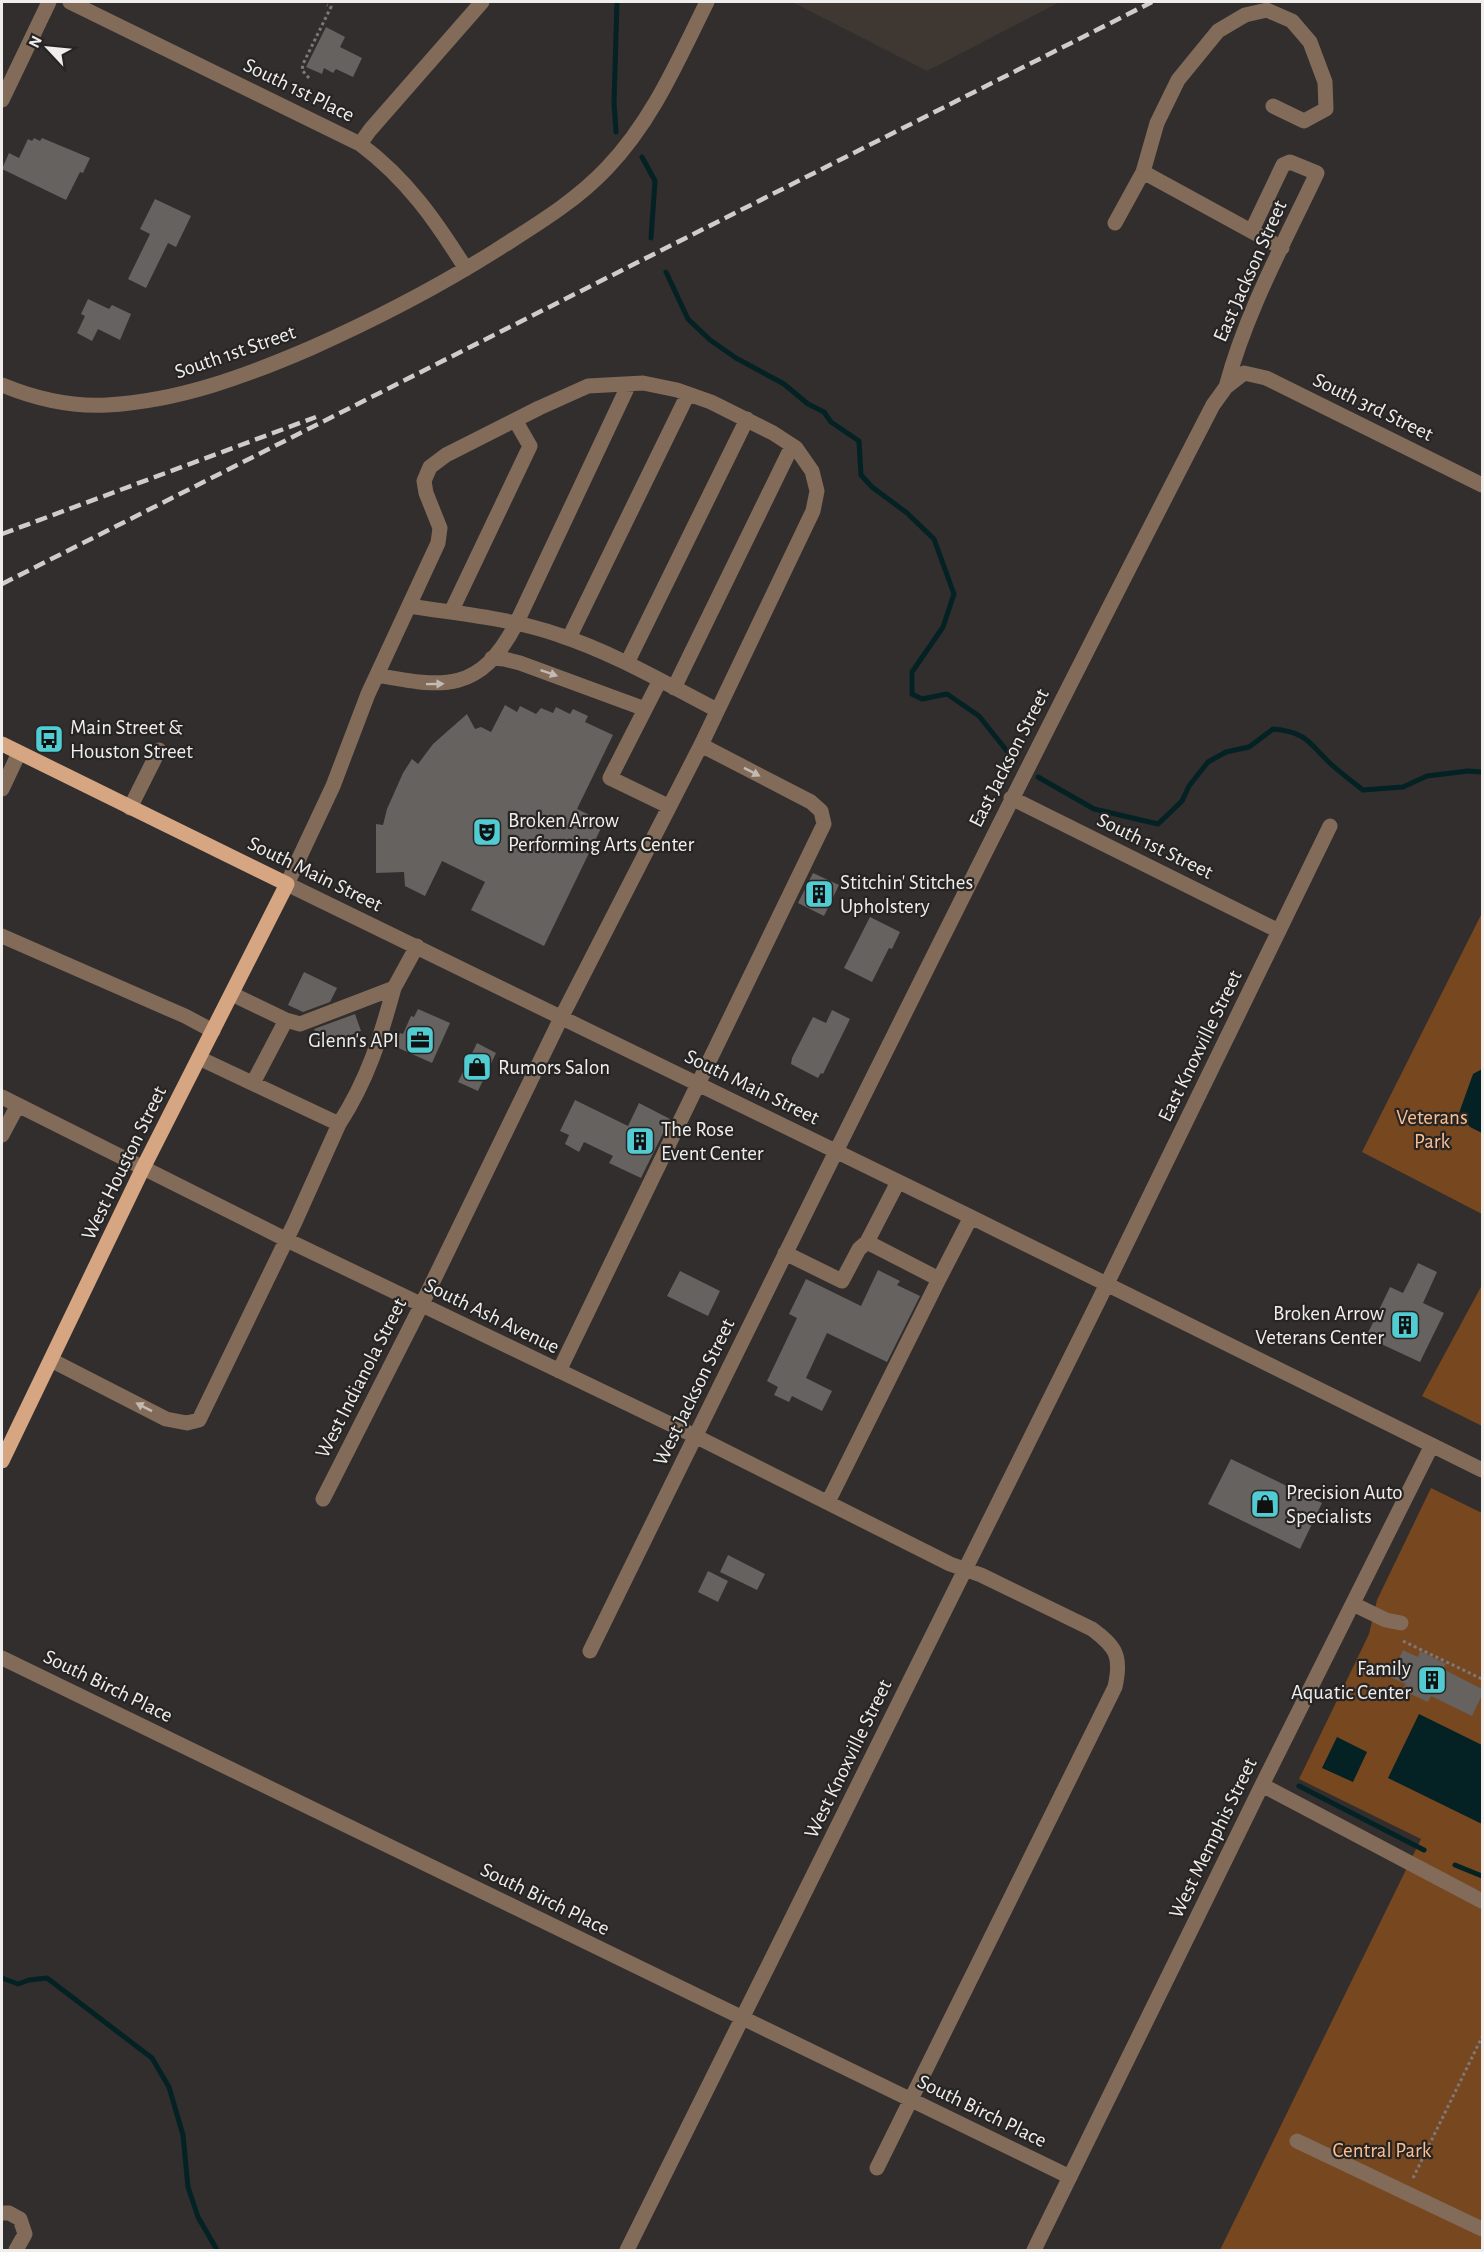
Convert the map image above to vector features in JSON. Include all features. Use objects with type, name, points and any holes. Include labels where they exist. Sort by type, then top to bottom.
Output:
[{"type":"main road","name":"South Main Street","points":[[2,744],[287,884]]},
{"type":"main road","name":"West Houston Street","points":[[2,1461],[6,1440],[51,1360],[143,1168],[287,884]]},
{"type":"street","points":[[2,100],[49,2]]},
{"type":"street","name":"South 1st Place","points":[[70,2],[360,144],[379,158],[405,183],[466,269]]},
{"type":"street","points":[[360,144],[482,2]]},
{"type":"street","name":"South 1st Street","points":[[2,385],[46,400],[80,405],[127,403],[195,391],[270,365],[340,335],[404,303],[466,269],[559,209],[598,177],[644,124],[707,2]]},
{"type":"street","points":[[1115,223],[1143,172],[1157,123],[1178,80],[1218,31],[1245,15],[1267,10],[1292,21],[1310,42],[1325,82],[1326,109],[1304,121],[1273,106]]},
{"type":"street","name":"East Jackson Street","points":[[1226,387],[1232,364],[1252,313],[1317,173],[1290,162],[1283,165],[1252,230]]},
{"type":"street","points":[[1143,172],[1282,248]]},
{"type":"street","name":"East Jackson Street","points":[[836,1152],[1011,798],[1101,628],[1213,405],[1226,387],[1244,373]]},
{"type":"street","name":"South 3rd Street","points":[[1244,373],[1266,378],[1482,485]]},
{"type":"street","name":"West Indianola Street","points":[[287,884],[333,786],[377,675],[438,543],[440,528],[424,481],[430,467],[446,455],[588,386],[642,383],[688,394],[747,419],[792,446],[812,471],[817,491],[813,511],[700,745],[323,1499]]},
{"type":"street","points":[[377,675],[423,684],[444,684],[459,681],[474,674],[492,658],[516,624],[629,384]]},
{"type":"street","points":[[569,639],[688,394]]},
{"type":"street","points":[[627,663],[747,419]]},
{"type":"street","points":[[451,612],[531,446],[515,420]]},
{"type":"street","points":[[674,688],[792,446]]},
{"type":"street","points":[[409,606],[516,624],[569,639],[627,663],[717,710]]},
{"type":"street","points":[[492,658],[520,663],[645,709]]},
{"type":"street","points":[[660,680],[610,778],[668,807]]},
{"type":"street","points":[[559,1371],[824,824],[821,811],[811,802],[700,745]]},
{"type":"street","points":[[130,808],[159,750]]},
{"type":"street","points":[[2,789],[19,753]]},
{"type":"street","name":"South 1st Street","points":[[1011,798],[1279,931]]},
{"type":"street","name":"East Knoxville Street","points":[[1106,1285],[1330,826]]},
{"type":"street","name":"South Main Street","points":[[287,884],[971,1217],[1482,1470]]},
{"type":"street","points":[[2,936],[185,1016],[213,1031]]},
{"type":"street","points":[[51,1360],[166,1419],[187,1423],[198,1420],[287,1240],[339,1124],[367,1076],[394,988],[417,946]]},
{"type":"street","points":[[232,994],[286,1020],[300,1024],[394,988]]},
{"type":"street","points":[[253,1083],[286,1020]]},
{"type":"street","points":[[200,1058],[339,1124]]},
{"type":"street","name":"South Ash Avenue","points":[[2,1097],[421,1306],[695,1436],[950,1564],[1092,1629],[1107,1640],[1119,1661],[1115,1687],[876,2168]]},
{"type":"street","points":[[2,1135],[18,1105]]},
{"type":"street","name":"West Jackson Street","points":[[590,1651],[836,1152]]},
{"type":"street","points":[[785,1253],[842,1281],[859,1249],[867,1242],[898,1182]]},
{"type":"street","points":[[828,1502],[971,1217]]},
{"type":"street","points":[[867,1242],[939,1279]]},
{"type":"street","name":"West Knoxville Street","points":[[627,2250],[744,2019],[1106,1285]]},
{"type":"street","name":"West Memphis Street","points":[[1034,2250],[1432,1445]]},
{"type":"street","points":[[1353,1604],[1386,1620],[1397,1630]]},
{"type":"street","name":"South Birch Place","points":[[2,1658],[911,2101],[1070,2176]]},
{"type":"street","points":[[1262,1785],[1482,1901]]},
{"type":"street","points":[[1297,2140],[1482,2229]]},
{"type":"street","points":[[2,2213],[9,2213],[20,2219],[25,2234],[16,2250]]},
{"type":"path","points":[[309,78],[302,70],[303,64],[331,7],[327,5]]},
{"type":"path","points":[[1397,1630],[1482,1679]]},
{"type":"path","points":[[1406,2192],[1482,2037]]},
{"type":"shaded area","points":[[792,2],[1060,2],[927,71]]},
{"type":"green space","name":"Veterans Park","points":[[1482,913],[1482,1214],[1362,1152]]},
{"type":"green space","points":[[1482,1285],[1482,1426],[1422,1396]]},
{"type":"green space","name":"Central Park","points":[[1431,1488],[1482,1513],[1482,2250],[1220,2250],[1421,1839],[1299,1779],[1369,1634],[1377,1600]]},
{"type":"water","points":[[1482,1069],[1482,1133],[1470,1127],[1459,1113],[1473,1074]]},
{"type":"water","points":[[1419,1714],[1482,1745],[1482,1824],[1388,1778]]},
{"type":"water","points":[[1337,1737],[1367,1752],[1353,1782],[1322,1768]]},
{"type":"building","points":[[326,27],[345,37],[340,47],[362,58],[353,77],[336,69],[333,73],[324,68],[322,74],[306,67]]},
{"type":"building","points":[[34,138],[40,141],[42,138],[90,158],[66,200],[2,169],[9,153],[19,158],[28,139],[32,141]]},
{"type":"building","points":[[155,199],[191,216],[176,247],[168,243],[146,288],[128,279],[150,234],[140,229]]},
{"type":"building","points":[[88,299],[109,309],[112,305],[131,314],[120,340],[98,329],[92,341],[77,333],[85,316],[81,314]]},
{"type":"building","name":"Broken Arrow Performing Arts Center","points":[[505,705],[517,712],[520,706],[536,714],[541,708],[553,713],[556,707],[570,714],[573,709],[588,716],[585,722],[613,735],[577,809],[604,822],[544,946],[471,910],[485,882],[442,861],[425,896],[405,886],[404,872],[376,873],[376,824],[383,825],[387,809],[412,759],[418,764],[433,744],[467,714],[475,729],[481,727],[491,732]]},
{"type":"building","name":"Stitchin' Stitches Upholstery","points":[[813,873],[839,885],[824,916],[798,903]]},
{"type":"building","points":[[870,917],[900,932],[872,982],[844,968]]},
{"type":"building","points":[[304,972],[337,988],[330,1002],[303,1012],[288,1005]]},
{"type":"building","name":"Glenn's API","points":[[418,1009],[450,1023],[432,1063],[394,1046],[400,1033],[403,1034],[411,1016],[414,1017]]},
{"type":"building","points":[[832,1010],[850,1019],[823,1074],[821,1073],[818,1078],[791,1064],[792,1058],[813,1017],[826,1023]]},
{"type":"building","points":[[355,1014],[361,1031],[321,1047],[314,1029]]},
{"type":"building","name":"Rumors Salon","points":[[477,1043],[496,1053],[478,1091],[458,1082]]},
{"type":"building","points":[[575,1100],[628,1126],[639,1103],[670,1119],[641,1178],[609,1163],[613,1156],[584,1142],[579,1152],[565,1144],[569,1135],[560,1131]]},
{"type":"building","name":"Broken Arrow Veterans Center","points":[[1418,1263],[1437,1272],[1423,1303],[1444,1313],[1420,1362],[1366,1337],[1390,1287],[1403,1293]]},
{"type":"building","points":[[878,1270],[900,1281],[897,1285],[920,1296],[887,1362],[827,1333],[806,1378],[832,1391],[822,1411],[792,1396],[789,1402],[774,1395],[778,1387],[767,1381],[797,1318],[789,1314],[806,1279],[861,1306]]},
{"type":"building","points":[[680,1271],[720,1291],[708,1316],[667,1296]]},
{"type":"building","name":"Precision Auto Specialists","points":[[1231,1459],[1322,1503],[1300,1549],[1208,1504]]},
{"type":"building","points":[[728,1555],[765,1574],[757,1590],[720,1572]]},
{"type":"building","points":[[708,1571],[728,1581],[718,1602],[698,1592]]},
{"type":"building","name":"Family Aquatic Center","points":[[1403,1650],[1418,1657],[1420,1651],[1446,1664],[1443,1669],[1482,1689],[1482,1695],[1472,1716],[1431,1696],[1428,1702],[1402,1690],[1406,1684],[1390,1677]]},
{"type":"waterway","points":[[616,132],[614,103],[617,2]]},
{"type":"waterway","points":[[642,157],[655,181],[651,238]]},
{"type":"waterway","points":[[666,272],[688,319],[710,340],[736,358],[784,384],[808,404],[824,412],[831,422],[859,441],[861,475],[934,539],[954,594],[943,627],[912,672],[912,694],[922,699],[947,694],[979,716],[1015,761]]},
{"type":"waterway","points":[[1038,777],[1094,809],[1158,824],[1182,801],[1189,786],[1208,762],[1226,752],[1249,747],[1273,729],[1294,733],[1307,740],[1363,790],[1403,787],[1427,776],[1468,771],[1482,772]]},
{"type":"waterway","points":[[1299,1786],[1424,1850]]},
{"type":"waterway","points":[[1455,1865],[1482,1876]]},
{"type":"waterway","points":[[2,1978],[18,1984],[47,1978],[152,2058],[169,2087],[183,2135],[188,2187],[198,2217],[217,2250]]},
{"type":"railway","points":[[2,584],[1152,2]]},
{"type":"railway","points":[[2,534],[316,417]]},
{"type":"place","name":"Main Street & Houston Street","points":[[49,739]]},
{"type":"place","name":"Broken Arrow Performing Arts Center","points":[[487,832]]},
{"type":"place","name":"Stitchin' Stitches Upholstery","points":[[819,894]]},
{"type":"place","name":"Glenn's API","points":[[420,1040]]},
{"type":"place","name":"Rumors Salon","points":[[477,1067]]},
{"type":"place","name":"The Rose Event Center","points":[[640,1141]]},
{"type":"place","name":"Broken Arrow Veterans Center","points":[[1405,1325]]},
{"type":"place","name":"Precision Auto Specialists","points":[[1265,1504]]},
{"type":"place","name":"Family Aquatic Center","points":[[1432,1680]]}]
